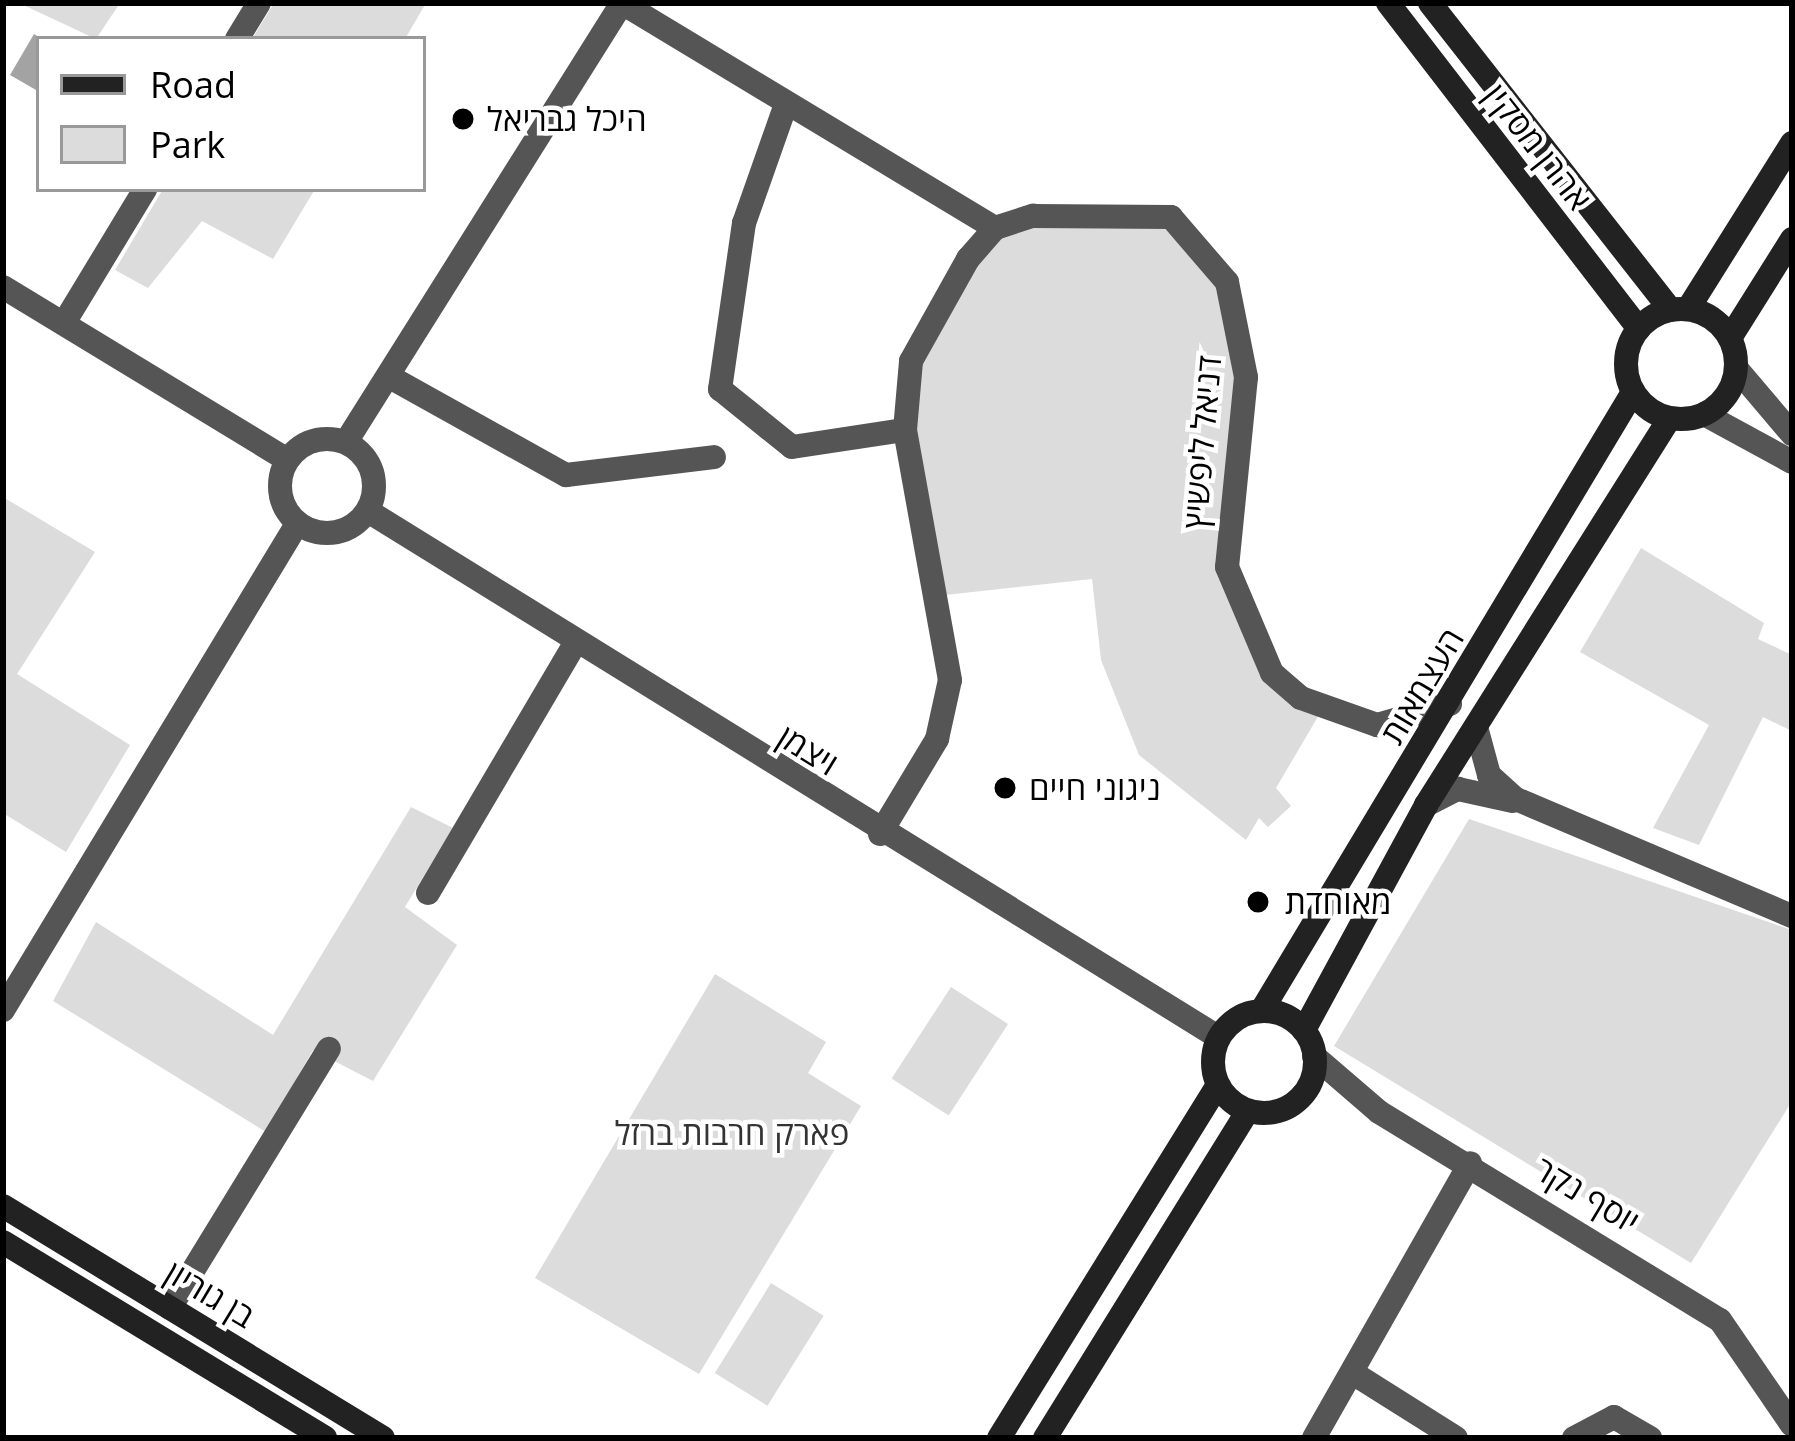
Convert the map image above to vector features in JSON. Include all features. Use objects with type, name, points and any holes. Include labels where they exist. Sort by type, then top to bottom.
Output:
[{"type":"main road","name":"אהרן מסקין","points":[[1388,3],[1639,329]]},
{"type":"main road","name":"אהרן מסקין","points":[[1430,3],[1680,309]]},
{"type":"main road","points":[[1792,143],[1680,309],[1639,329],[1626,360],[1633,392],[1670,418],[1704,414],[1736,368],[1730,338],[1792,239]]},
{"type":"main road","points":[[1680,309],[1730,338]]},
{"type":"main road","name":"העצמאות","points":[[1262,1010],[1452,703],[1633,392]]},
{"type":"main road","name":"העצמאות","points":[[1304,1030],[1426,805],[1670,418]]},
{"type":"main road","points":[[999,1438],[1218,1085],[1218,1037],[1262,1010],[1304,1030],[1315,1056],[1290,1105],[1248,1111],[1218,1085]]},
{"type":"main road","points":[[1045,1438],[1248,1111]]},
{"type":"main road","name":"בן גוריון","points":[[3,1206],[383,1438]]},
{"type":"main road","name":"בן גוריון","points":[[3,1242],[325,1438]]},
{"type":"street","points":[[239,36],[259,3]]},
{"type":"street","points":[[346,442],[622,3],[995,229],[911,361],[905,430],[950,680],[938,739],[880,834]]},
{"type":"street","points":[[786,104],[744,223],[720,388],[792,447],[905,430]]},
{"type":"street","points":[[64,323],[143,192]]},
{"type":"street","name":"דניאל ליפשיץ","points":[[995,229],[1073,209],[1180,223],[1241,319],[1246,377],[1227,568],[1247,635],[1301,698],[1341,714],[1413,722],[1452,703]]},
{"type":"street","points":[[3,287],[288,460]]},
{"type":"street","points":[[1736,368],[1792,434]]},
{"type":"street","points":[[388,376],[566,475],[714,457]]},
{"type":"street","points":[[1704,414],[1792,462]]},
{"type":"street","points":[[297,524],[280,491],[288,460],[308,443],[346,442]]},
{"type":"street","points":[[297,524],[338,532],[368,511],[375,479],[346,442]]},
{"type":"street","name":"ויצמן","points":[[368,511],[880,834],[1218,1037]]},
{"type":"street","points":[[3,1010],[297,524]]},
{"type":"street","points":[[428,893],[576,642]]},
{"type":"street","points":[[1476,727],[1489,775],[1533,807]]},
{"type":"street","points":[[1426,805],[1458,789],[1533,807],[1792,916]]},
{"type":"street","points":[[170,1308],[329,1048]]},
{"type":"street","name":"יוסף נקר","points":[[1315,1056],[1379,1112],[1470,1163],[1720,1320],[1792,1425]]},
{"type":"street","points":[[1315,1438],[1356,1375],[1470,1163]]},
{"type":"street","points":[[1356,1375],[1456,1438]]},
{"type":"street","points":[[1574,1438],[1614,1417],[1650,1438]]},
{"type":"green space","points":[[19,3],[120,3],[98,36]]},
{"type":"green space","points":[[274,3],[426,3],[407,36],[254,36]]},
{"type":"green space","points":[[161,192],[313,192],[273,259],[202,221],[148,288],[115,270]]},
{"type":"green space","points":[[1171,217],[1241,319],[1228,489],[1247,635],[1323,708],[1276,788],[1291,806],[1268,827],[1259,818],[1246,840],[1139,755],[1101,660],[1092,579],[936,596],[904,394],[995,228]]},
{"type":"green space","points":[[3,497],[95,552],[17,674],[130,745],[66,852],[3,813]]},
{"type":"green space","points":[[1641,548],[1764,623],[1758,639],[1792,655],[1792,731],[1763,717],[1699,845],[1653,828],[1709,725],[1580,652]]},
{"type":"green space","points":[[411,807],[453,828],[405,907],[457,945],[373,1081],[313,1050],[266,1132],[53,1001],[96,922],[273,1035]]},
{"type":"green space","points":[[1469,819],[1792,930],[1792,1101],[1691,1263],[1334,1046]]},
{"type":"green space","name":"פארק חרבות ברזל","points":[[715,974],[826,1042],[808,1073],[861,1106],[699,1374],[535,1278]]},
{"type":"green space","points":[[951,987],[1008,1024],[949,1115],[892,1078]]},
{"type":"green space","points":[[771,1283],[824,1316],[767,1406],[715,1373]]},
{"type":"shaded area","points":[[34,34],[37,36],[36,90],[10,75]]},
{"type":"place","name":"היכל גבריאל","points":[[463,119]]},
{"type":"place","name":"ניגוני חיים","points":[[1005,788]]},
{"type":"place","name":"מאוחדת","points":[[1258,902]]}]
